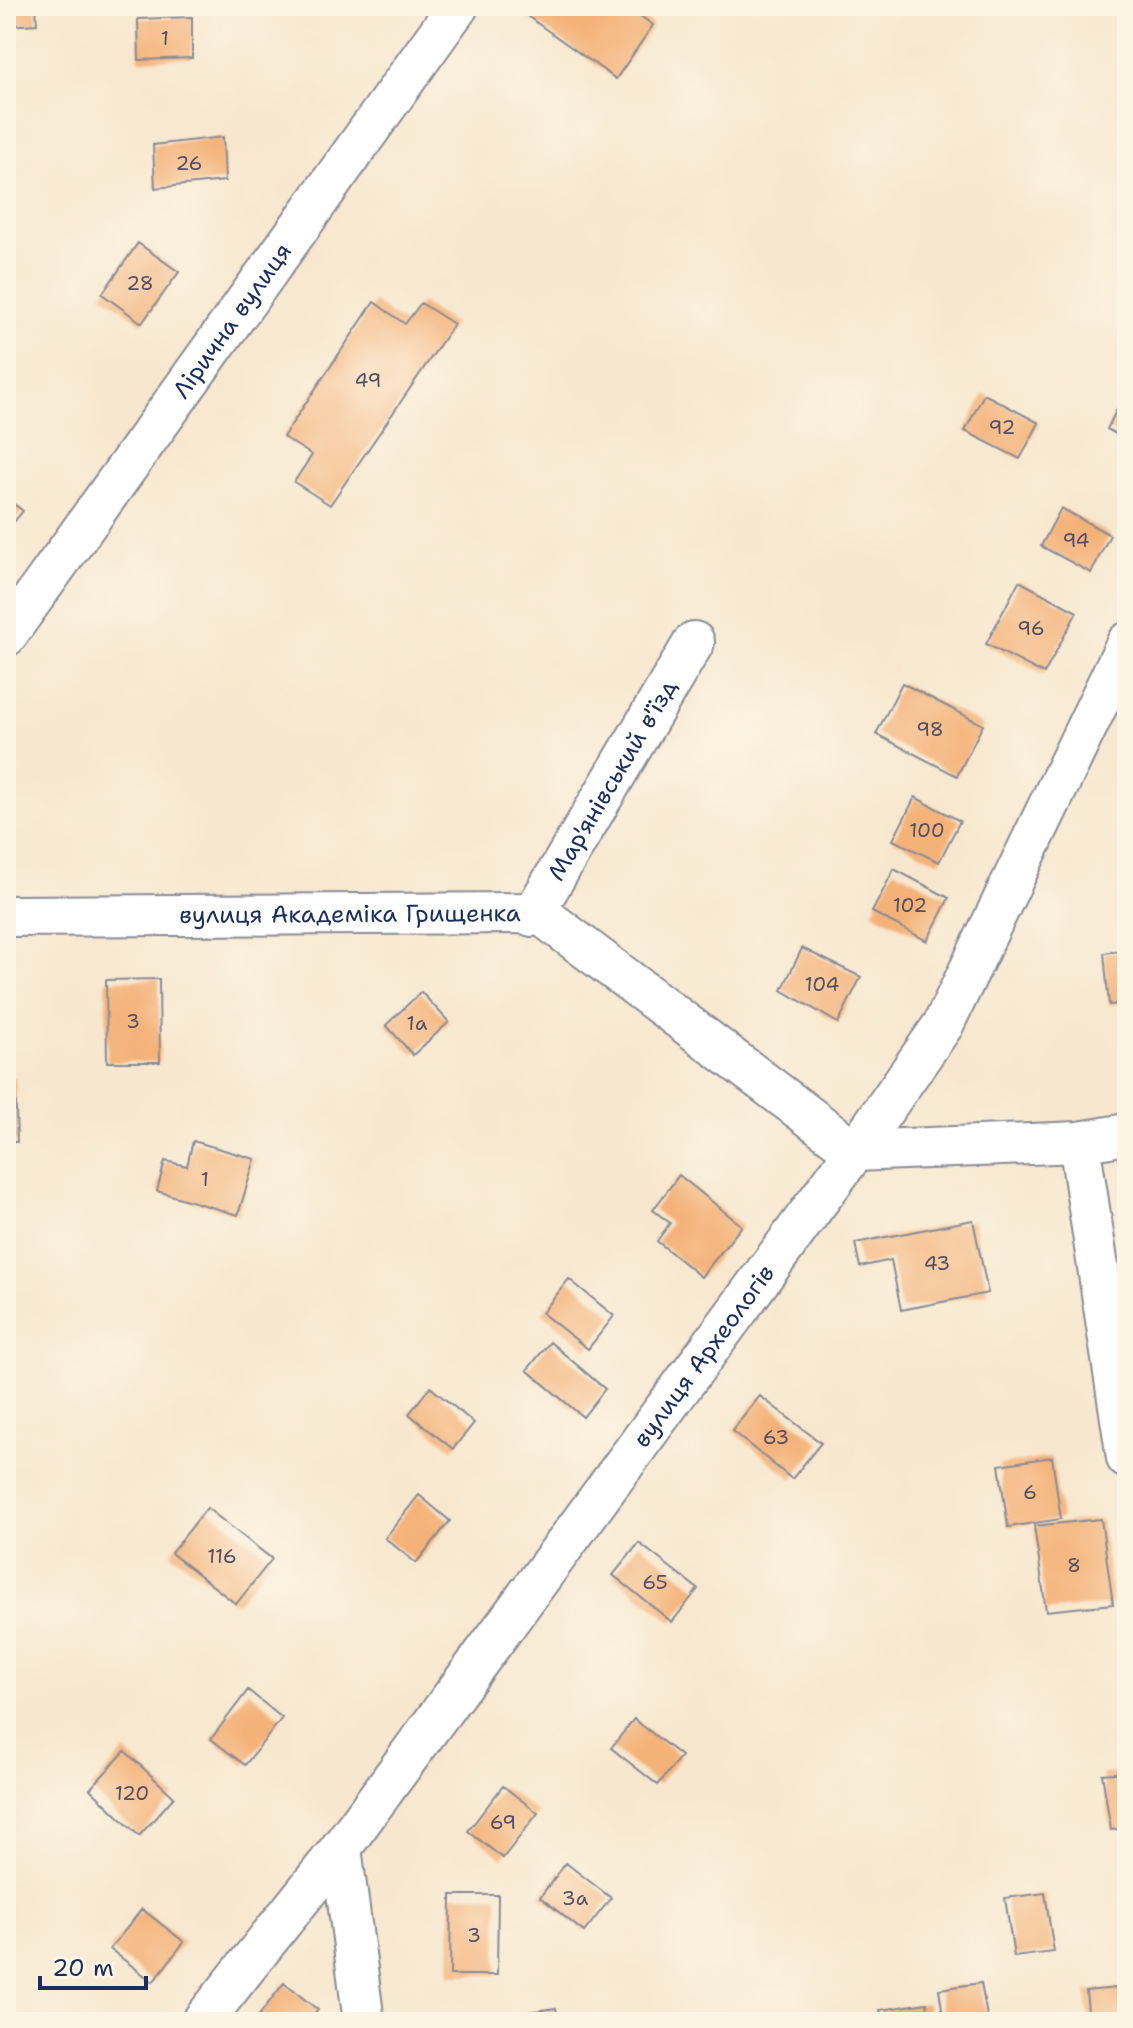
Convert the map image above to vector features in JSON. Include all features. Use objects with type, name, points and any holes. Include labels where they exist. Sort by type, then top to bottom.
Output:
[{"type":"street","name":"Лірична вулиця","points":[[6,636],[458,6]]},
{"type":"street","name":"Мар'янівський в'їзд","points":[[532,914],[694,642]]},
{"type":"street","name":"вулиця Археологів","points":[[202,2022],[341,1848],[855,1151],[943,1025],[1127,643]]},
{"type":"street","name":"вулиця Академіка Грищенка","points":[[6,916],[539,913],[855,1151]]},
{"type":"street","points":[[855,1151],[1079,1142],[1127,1134]]},
{"type":"street","points":[[1079,1142],[1127,1458]]},
{"type":"street","points":[[341,1848],[364,2022]]},
{"type":"building","points":[[6,6],[36,6],[37,24],[6,26]]},
{"type":"building","points":[[528,6],[626,6],[653,25],[616,79],[523,13]]},
{"type":"building","points":[[192,17],[192,58],[139,60],[138,19]]},
{"type":"building","points":[[223,137],[225,181],[155,188],[153,145]]},
{"type":"building","points":[[138,243],[179,272],[142,323],[102,294]]},
{"type":"building","points":[[374,302],[405,324],[421,303],[454,324],[330,505],[294,482],[312,455],[283,437]]},
{"type":"building","points":[[1127,389],[1127,440],[1107,429]]},
{"type":"building","points":[[984,394],[1039,423],[1020,459],[965,431]]},
{"type":"building","points":[[6,498],[23,511],[6,532]]},
{"type":"building","points":[[1061,508],[1110,535],[1091,573],[1041,546]]},
{"type":"building","points":[[1019,581],[1077,612],[1044,674],[986,644]]},
{"type":"building","points":[[902,683],[983,725],[957,776],[876,734]]},
{"type":"building","points":[[915,797],[960,821],[939,862],[893,840]]},
{"type":"building","points":[[894,869],[949,898],[927,941],[872,912]]},
{"type":"building","points":[[802,948],[861,977],[838,1023],[782,990]]},
{"type":"building","points":[[1127,950],[1127,1003],[1109,1005],[1104,953]]},
{"type":"building","points":[[159,979],[160,1062],[107,1062],[106,980]]},
{"type":"building","points":[[421,992],[449,1022],[413,1055],[386,1025]]},
{"type":"building","points":[[6,1077],[15,1077],[17,1142],[6,1142]]},
{"type":"building","points":[[193,1141],[255,1159],[238,1215],[157,1191],[165,1161],[187,1166]]},
{"type":"building","points":[[679,1175],[742,1226],[701,1277],[657,1241],[670,1223],[653,1210]]},
{"type":"building","points":[[973,1220],[988,1293],[901,1310],[891,1260],[860,1267],[855,1243]]},
{"type":"building","points":[[569,1279],[614,1316],[588,1349],[542,1313]]},
{"type":"building","points":[[550,1342],[605,1389],[583,1417],[527,1370]]},
{"type":"building","points":[[430,1387],[474,1423],[453,1449],[409,1414]]},
{"type":"building","points":[[760,1396],[821,1443],[792,1479],[732,1431]]},
{"type":"building","points":[[1052,1457],[1061,1519],[1008,1527],[999,1465]]},
{"type":"building","points":[[419,1495],[450,1521],[416,1563],[385,1538]]},
{"type":"building","points":[[207,1508],[272,1559],[236,1604],[171,1553]]},
{"type":"building","points":[[1101,1519],[1113,1604],[1046,1611],[1034,1526]]},
{"type":"building","points":[[639,1543],[698,1589],[672,1622],[613,1575]]},
{"type":"building","points":[[248,1690],[282,1718],[245,1765],[211,1739]]},
{"type":"building","points":[[634,1719],[681,1756],[658,1785],[611,1748]]},
{"type":"building","points":[[125,1751],[174,1797],[139,1836],[90,1789]]},
{"type":"building","points":[[1127,1772],[1127,1828],[1111,1830],[1102,1774]]},
{"type":"building","points":[[503,1786],[538,1813],[503,1858],[468,1831]]},
{"type":"building","points":[[566,1863],[611,1898],[584,1932],[540,1897]]},
{"type":"building","points":[[1045,1893],[1054,1952],[1014,1957],[1005,1898]]},
{"type":"building","points":[[451,1895],[498,1895],[497,1975],[450,1975]]},
{"type":"building","points":[[142,1909],[184,1942],[153,1982],[110,1949]]},
{"type":"building","points":[[284,1983],[318,2010],[308,2022],[254,2022]]},
{"type":"building","points":[[981,1983],[988,2022],[944,2022],[939,1989]]},
{"type":"building","points":[[1127,1987],[1127,2022],[1089,2022],[1086,1991]]},
{"type":"building","points":[[927,2003],[930,2022],[882,2022],[880,2010]]},
{"type":"building","points":[[556,2008],[558,2022],[488,2022],[487,2018]]}]
